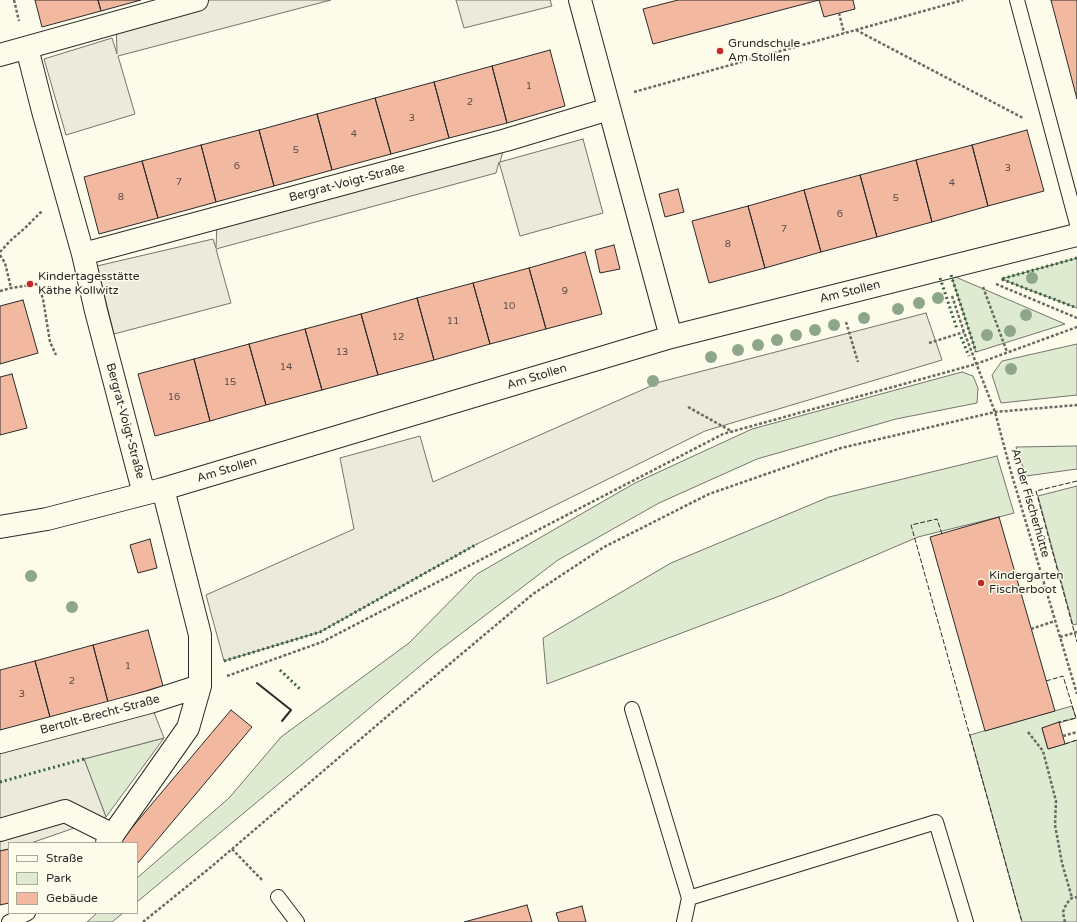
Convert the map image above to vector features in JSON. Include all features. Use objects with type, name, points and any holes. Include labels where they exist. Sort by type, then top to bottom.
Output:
[{"type":"street","points":[[0,55],[197,0]]},
{"type":"street","points":[[580,0],[671,337]]},
{"type":"street","name":"Bergrat-Voigt-Straße","points":[[27,48],[43,111],[84,254],[96,311],[153,492]]},
{"type":"street","name":"Bergrat-Voigt-Straße","points":[[84,254],[506,140],[610,109]]},
{"type":"street","name":"Am Stollen","points":[[0,527],[47,519],[153,492],[671,337],[1077,235]]},
{"type":"street","points":[[0,830],[65,811],[110,839],[188,728],[200,686],[200,635],[153,492]]},
{"type":"street","name":"Bertolt-Brecht-Straße","points":[[0,742],[150,702],[200,686]]},
{"type":"lane","points":[[1017,0],[1077,224]]},
{"type":"lane","points":[[632,709],[689,898],[684,922]]},
{"type":"lane","points":[[689,898],[936,822],[966,922]]},
{"type":"lane","points":[[278,897],[297,922]]},
{"type":"lane","points":[[9,922],[26,914]]},
{"type":"path","points":[[610,109],[635,90],[963,0]]},
{"type":"path","points":[[839,13],[844,33]]},
{"type":"path","points":[[855,30],[1053,133]]},
{"type":"path","points":[[0,252],[40,213],[68,200]]},
{"type":"path","points":[[0,255],[5,263],[11,288]]},
{"type":"path","points":[[948,267],[980,278],[1006,352]]},
{"type":"path","name":"An der Fischerhütte","points":[[948,267],[964,332],[995,412],[1011,472],[1077,694]]},
{"type":"path","points":[[994,283],[1077,318]]},
{"type":"path","points":[[0,291],[38,284],[43,299],[50,342],[56,355]]},
{"type":"path","points":[[838,295],[858,362]]},
{"type":"path","points":[[200,686],[322,642],[723,434],[976,364],[1077,327]]},
{"type":"path","points":[[929,343],[964,332]]},
{"type":"path","points":[[143,922],[232,849],[533,594],[604,547],[709,494],[842,448],[995,412],[1077,405]]},
{"type":"path","points":[[688,407],[733,432]]},
{"type":"path","points":[[1032,629],[1055,621]]},
{"type":"path","points":[[1060,637],[1077,632]]},
{"type":"path","points":[[1028,732],[1043,750],[1056,801],[1055,825],[1062,863],[1072,898]]},
{"type":"path","points":[[1063,736],[1077,732]]},
{"type":"path","points":[[232,849],[278,897]]},
{"type":"path","points":[[1065,922],[1063,912],[1065,906],[1072,898],[1077,897]]},
{"type":"green space","points":[[1077,258],[1077,308],[1001,279]]},
{"type":"green space","points":[[951,275],[1065,324],[976,352]]},
{"type":"green space","points":[[1077,344],[1077,395],[1001,403],[992,375],[1002,361]]},
{"type":"green space","points":[[962,372],[973,376],[978,388],[977,403],[896,419],[757,459],[659,503],[558,560],[437,652],[138,901],[138,877],[229,798],[281,737],[409,643],[477,574],[635,483],[752,429]]},
{"type":"green space","points":[[1077,446],[1077,469],[1026,476],[1016,447]]},
{"type":"green space","points":[[997,456],[1014,513],[918,537],[782,595],[547,684],[543,638],[671,563],[829,497]]},
{"type":"green space","points":[[1077,486],[1077,624],[1073,625],[1038,496]]},
{"type":"green space","points":[[1072,706],[1076,718],[1042,728],[1048,749],[1077,740],[1077,922],[1022,922],[970,735]]},
{"type":"green space","points":[[164,738],[106,817],[84,759]]},
{"type":"green space","points":[[96,914],[122,914],[112,922],[87,922]]},
{"type":"shaded area","points":[[197,0],[331,0],[118,56],[135,114],[66,135],[44,59],[112,38],[117,54],[116,22]]},
{"type":"shaded area","points":[[456,0],[550,0],[552,6],[464,28]]},
{"type":"shaded area","points":[[583,139],[603,213],[520,236],[499,162],[496,173],[216,249],[231,303],[114,334],[97,266],[213,239],[216,248],[217,222],[506,140],[500,162]]},
{"type":"shaded area","points":[[926,313],[942,360],[705,431],[477,544],[320,632],[224,661],[206,595],[354,529],[340,458],[420,436],[433,482],[660,382]]},
{"type":"shaded area","points":[[150,702],[164,738],[84,759],[106,817],[34,842],[8,842],[8,849],[0,851],[0,742]]},
{"type":"building","points":[[35,0],[98,0],[101,11],[42,27]]},
{"type":"building","points":[[98,0],[141,0],[101,11]]},
{"type":"building","points":[[678,0],[819,0],[653,44],[643,9]]},
{"type":"building","points":[[819,0],[853,0],[855,9],[824,17]]},
{"type":"building","points":[[1051,0],[1077,0],[1077,99]]},
{"type":"building","points":[[550,50],[565,106],[507,123],[492,66]]},
{"type":"building","points":[[492,66],[507,123],[449,138],[434,82]]},
{"type":"building","points":[[434,82],[449,138],[391,154],[375,98]]},
{"type":"building","points":[[375,98],[391,154],[332,170],[317,114]]},
{"type":"building","points":[[317,114],[332,170],[274,186],[259,130]]},
{"type":"building","points":[[259,130],[274,186],[216,202],[201,145]]},
{"type":"building","points":[[1027,130],[1044,191],[988,206],[972,145]]},
{"type":"building","points":[[201,145],[216,202],[158,218],[142,161]]},
{"type":"building","points":[[972,145],[988,206],[932,222],[916,160]]},
{"type":"building","points":[[916,160],[932,222],[877,237],[860,175]]},
{"type":"building","points":[[142,161],[158,218],[99,234],[84,177]]},
{"type":"building","points":[[860,175],[877,237],[821,252],[804,190]]},
{"type":"building","points":[[678,189],[684,212],[665,217],[659,194]]},
{"type":"building","points":[[804,190],[821,252],[765,268],[748,206]]},
{"type":"building","points":[[748,206],[765,268],[709,283],[692,221]]},
{"type":"building","points":[[614,245],[620,269],[600,273],[595,250]]},
{"type":"building","points":[[585,252],[602,314],[546,329],[529,268]]},
{"type":"building","points":[[529,268],[546,329],[490,344],[473,283]]},
{"type":"building","points":[[473,283],[490,344],[434,360],[417,298]]},
{"type":"building","points":[[417,298],[434,360],[378,375],[361,314]]},
{"type":"building","points":[[23,300],[38,353],[0,364],[0,306]]},
{"type":"building","points":[[361,314],[378,375],[322,390],[305,329]]},
{"type":"building","points":[[305,329],[322,390],[266,405],[249,344]]},
{"type":"building","points":[[249,344],[266,405],[210,421],[194,359]]},
{"type":"building","points":[[194,359],[210,421],[155,436],[138,374]]},
{"type":"building","points":[[12,374],[27,428],[0,435],[0,377]]},
{"type":"building","name":"Kindergarten Fischerboot","points":[[999,517],[1055,711],[985,731],[930,537]]},
{"type":"building","points":[[150,539],[157,568],[138,573],[130,545]]},
{"type":"building","points":[[148,630],[163,686],[108,702],[93,645]]},
{"type":"building","points":[[93,645],[108,702],[50,717],[35,661]]},
{"type":"building","points":[[35,661],[50,717],[0,731],[0,670]]},
{"type":"building","points":[[231,710],[252,727],[138,863],[138,842],[120,842]]},
{"type":"building","points":[[1059,722],[1065,744],[1048,749],[1042,728]]},
{"type":"building","points":[[8,849],[8,903],[0,905],[0,851]]},
{"type":"building","points":[[527,905],[532,922],[464,922]]},
{"type":"building","points":[[582,906],[586,922],[559,922],[556,913]]},
{"type":"hedge","points":[[1077,258],[1001,279],[1077,308]]},
{"type":"hedge","points":[[951,275],[976,352]]},
{"type":"hedge","points":[[940,278],[957,329]]},
{"type":"hedge","points":[[961,337],[969,356]]},
{"type":"hedge","points":[[224,661],[320,632],[477,544]]},
{"type":"hedge","points":[[280,670],[301,690]]},
{"type":"hedge","points":[[0,782],[84,759]]},
{"type":"fence","points":[[1077,481],[1036,491],[1077,642]]},
{"type":"fence","points":[[942,534],[937,519],[911,525],[1022,922]]},
{"type":"fence","points":[[1046,681],[1063,676],[1076,718],[1059,722]]},
{"type":"fence","points":[[1065,744],[1077,740]]},
{"type":"wall","points":[[257,683],[291,710],[282,721]]},
{"type":"place","name":"Grundschule Am Stollen","points":[[720,51]]},
{"type":"place","name":"Kindertagesstätte Käthe Kollwitz","points":[[30,284]]},
{"type":"place","name":"Kindergarten Fischerboot","points":[[981,583]]}]
